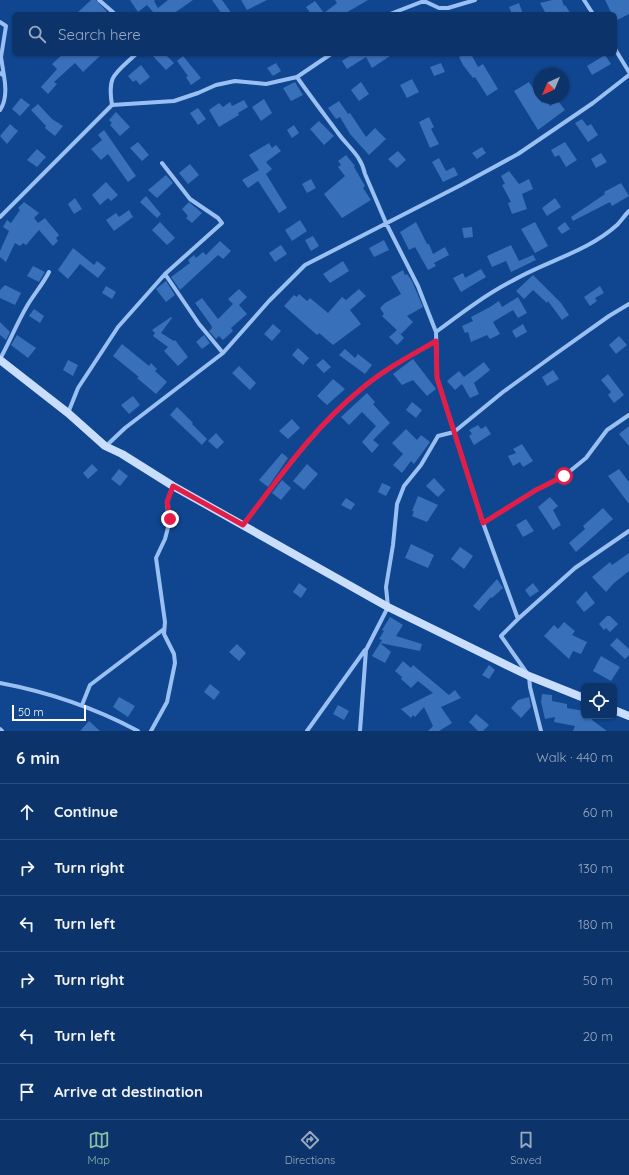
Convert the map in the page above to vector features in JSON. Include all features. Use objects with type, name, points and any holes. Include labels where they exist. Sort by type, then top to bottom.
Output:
[{"type":"street","points":[[99,0],[113,12]]},
{"type":"street","points":[[395,12],[424,0],[439,8],[448,8],[476,0]]},
{"type":"street","points":[[584,0],[592,12]]},
{"type":"street","points":[[0,22],[6,26],[1,57],[5,97],[0,110]]},
{"type":"street","points":[[617,52],[629,72]]},
{"type":"street","points":[[112,105],[109,89],[113,77],[134,56]]},
{"type":"street","points":[[0,217],[112,105],[174,101],[216,85],[235,81],[266,84],[297,77],[328,56]]},
{"type":"street","points":[[105,446],[124,428],[223,353],[269,301],[305,265],[518,154],[593,103],[629,75]]},
{"type":"street","points":[[297,77],[341,137],[355,151],[363,166],[386,223],[418,286],[436,332],[437,378],[483,523],[518,619]]},
{"type":"street","points":[[68,413],[78,388],[118,327],[165,274],[222,223],[218,218],[190,199],[162,163]]},
{"type":"street","points":[[436,332],[462,312],[511,281],[535,268],[568,256],[600,237],[617,225],[629,211]]},
{"type":"street","points":[[49,272],[41,287],[26,307],[14,335],[0,359],[68,413],[105,446],[122,454],[173,486],[388,607],[529,676],[581,697]]},
{"type":"street","points":[[165,274],[199,324],[223,353]]},
{"type":"street","points":[[307,731],[366,650],[388,607],[386,587],[393,545],[397,504],[404,486],[421,465],[438,436],[454,432],[503,392],[629,304]]},
{"type":"street","points":[[243,525],[326,421],[359,390],[436,341]]},
{"type":"street","points":[[483,523],[536,490],[564,476],[586,458],[607,430],[629,415]]},
{"type":"street","points":[[152,731],[167,702],[175,663],[174,654],[164,634],[165,622],[156,558],[170,524],[167,502],[173,486]]},
{"type":"street","points":[[541,731],[530,687],[529,676],[501,636],[574,568],[629,531]]},
{"type":"street","points":[[82,705],[90,685],[164,629]]},
{"type":"street","points":[[360,731],[366,650]]},
{"type":"street","points":[[0,683],[30,689],[82,705],[138,731]]},
{"type":"street","points":[[617,711],[629,716]]},
{"type":"building","points":[[91,0],[96,0],[107,12],[78,12]]},
{"type":"building","points":[[130,0],[155,0],[154,1],[158,8],[168,0],[193,0],[176,12],[153,12],[147,5],[138,12]]},
{"type":"building","points":[[212,0],[222,0],[231,12],[221,12]]},
{"type":"building","points":[[241,0],[267,0],[247,10]]},
{"type":"building","points":[[335,0],[368,0],[347,12],[325,12],[337,3]]},
{"type":"building","points":[[552,0],[562,0],[564,6],[565,5],[570,12],[545,12],[540,3]]},
{"type":"building","points":[[605,0],[629,0],[629,14],[617,20],[617,12],[611,12]]},
{"type":"building","points":[[315,1],[323,12],[310,12],[306,7]]},
{"type":"building","points":[[519,3],[522,12],[511,12],[509,7]]},
{"type":"building","points":[[61,56],[100,56],[83,72],[75,63],[54,82],[57,84],[48,94],[41,87],[57,69],[52,64]]},
{"type":"building","points":[[153,56],[167,56],[174,63],[166,70]]},
{"type":"building","points":[[183,56],[201,78],[191,85],[186,77],[188,76],[177,61]]},
{"type":"building","points":[[350,56],[390,56],[372,68],[366,57],[347,69],[342,61]]},
{"type":"building","points":[[472,56],[478,67],[483,64],[498,89],[487,96],[475,77],[473,78],[463,65],[459,57]]},
{"type":"building","points":[[603,56],[606,56],[611,64],[592,75],[587,66]]},
{"type":"building","points":[[276,63],[281,71],[273,76],[267,68]]},
{"type":"building","points":[[441,63],[445,72],[434,76],[430,67]]},
{"type":"building","points":[[141,65],[150,77],[140,85],[136,80],[133,82],[128,76]]},
{"type":"building","points":[[412,79],[419,92],[407,98],[400,85]]},
{"type":"building","points":[[295,82],[303,95],[291,101],[283,88]]},
{"type":"building","points":[[361,82],[369,94],[359,101],[351,90]]},
{"type":"building","points":[[529,82],[533,88],[533,104],[549,104],[550,106],[553,104],[560,104],[565,110],[538,130],[514,91]]},
{"type":"building","points":[[21,98],[30,105],[20,116],[12,109]]},
{"type":"building","points":[[264,99],[272,113],[261,121],[252,107]]},
{"type":"building","points":[[244,100],[248,107],[238,113],[239,115],[219,127],[209,110],[219,103],[223,107],[230,102],[232,106]]},
{"type":"building","points":[[339,101],[348,114],[350,113],[366,137],[375,128],[386,139],[369,155],[350,134],[340,117],[336,119],[328,108]]},
{"type":"building","points":[[38,104],[52,119],[63,126],[55,136],[45,128],[46,126],[31,110]]},
{"type":"building","points":[[198,108],[206,119],[198,125],[190,113]]},
{"type":"building","points":[[116,112],[130,127],[120,136],[110,125],[112,123],[109,120]]},
{"type":"building","points":[[429,117],[434,127],[431,129],[439,144],[430,148],[419,122]]},
{"type":"building","points":[[582,119],[587,126],[591,124],[598,135],[588,142],[575,123]]},
{"type":"building","points":[[319,121],[334,136],[324,145],[310,129]]},
{"type":"building","points":[[10,124],[18,131],[7,144],[0,136]]},
{"type":"building","points":[[294,125],[299,133],[292,138],[287,130]]},
{"type":"building","points":[[104,130],[136,176],[128,182],[108,154],[101,160],[91,149],[102,140],[98,135]]},
{"type":"building","points":[[138,142],[149,155],[142,161],[130,148]]},
{"type":"building","points":[[565,142],[577,160],[566,167],[559,155],[555,157],[551,150]]},
{"type":"building","points":[[269,143],[272,148],[276,145],[281,151],[266,162],[272,169],[266,174],[287,208],[279,213],[258,181],[248,188],[242,180],[259,170],[249,155]]},
{"type":"building","points":[[482,147],[486,153],[477,159],[472,153]]},
{"type":"building","points":[[37,149],[46,157],[37,167],[27,160]]},
{"type":"building","points":[[398,151],[406,160],[397,168],[388,159]]},
{"type":"building","points":[[601,153],[607,162],[596,168],[591,159]]},
{"type":"building","points":[[346,155],[355,166],[354,167],[365,186],[363,188],[371,200],[342,218],[324,194],[345,176],[338,167],[341,165],[338,161]]},
{"type":"building","points":[[439,158],[446,171],[454,167],[458,175],[443,182],[432,162]]},
{"type":"building","points":[[190,164],[199,175],[188,184],[179,173]]},
{"type":"building","points":[[509,171],[519,184],[529,179],[533,189],[522,194],[527,209],[512,214],[508,203],[511,202],[502,185],[505,184],[501,176]]},
{"type":"building","points":[[166,175],[173,183],[157,198],[148,190]]},
{"type":"building","points":[[311,179],[316,188],[307,193],[302,184]]},
{"type":"building","points":[[106,182],[118,195],[111,201],[108,198],[100,205],[92,195]]},
{"type":"building","points":[[621,183],[629,196],[612,206],[610,202],[573,221],[571,217],[605,194],[604,192]]},
{"type":"building","points":[[146,196],[161,214],[157,218],[140,202]]},
{"type":"building","points":[[75,198],[82,209],[74,214],[68,204]]},
{"type":"building","points":[[555,198],[561,207],[547,216],[542,208]]},
{"type":"building","points":[[24,202],[39,213],[34,218],[38,223],[45,218],[59,235],[56,238],[58,241],[53,246],[39,230],[26,245],[23,243],[20,246],[15,243],[6,262],[0,257],[0,251],[9,231],[3,227],[7,220],[11,223],[20,210],[18,208]]},
{"type":"building","points":[[189,202],[202,213],[192,223],[186,218],[188,216],[182,209]]},
{"type":"building","points":[[129,210],[133,217],[114,231],[106,220],[116,213],[119,217]]},
{"type":"building","points":[[300,220],[307,231],[292,241],[285,230]]},
{"type":"building","points":[[160,222],[175,238],[167,245],[152,230]]},
{"type":"building","points":[[416,222],[433,254],[445,247],[449,255],[434,263],[436,266],[428,270],[415,247],[409,250],[400,232]]},
{"type":"building","points":[[535,222],[548,246],[535,253],[521,229]]},
{"type":"building","points":[[565,222],[570,229],[562,234],[557,228]]},
{"type":"building","points":[[472,227],[473,237],[464,238],[462,228]]},
{"type":"building","points":[[313,236],[319,246],[311,251],[305,240]]},
{"type":"building","points":[[384,240],[389,250],[374,257],[369,248]]},
{"type":"building","points":[[220,241],[231,251],[223,259],[218,255],[180,290],[171,277],[190,263],[188,260],[194,255],[196,258],[203,252],[206,255]]},
{"type":"building","points":[[281,245],[287,254],[275,262],[269,253]]},
{"type":"building","points":[[511,245],[519,261],[533,255],[536,260],[511,272],[506,261],[492,267],[487,256]]},
{"type":"building","points":[[73,248],[94,265],[97,261],[106,268],[98,278],[80,264],[68,279],[58,270]]},
{"type":"building","points":[[343,261],[349,271],[330,283],[323,274]]},
{"type":"building","points":[[33,266],[45,272],[39,282],[27,276]]},
{"type":"building","points":[[481,269],[486,277],[461,292],[453,278],[463,273],[465,278]]},
{"type":"building","points":[[403,270],[405,275],[407,274],[412,281],[423,307],[407,316],[413,322],[401,334],[382,316],[384,314],[380,308],[385,303],[401,294],[391,277]]},
{"type":"building","points":[[533,275],[561,303],[569,315],[562,320],[548,301],[547,303],[533,290],[524,299],[516,291]]},
{"type":"building","points":[[166,281],[175,295],[166,302],[156,289]]},
{"type":"building","points":[[5,285],[21,293],[15,305],[0,298],[0,290]]},
{"type":"building","points":[[106,286],[116,292],[112,299],[102,293]]},
{"type":"building","points":[[600,286],[604,293],[595,298],[597,301],[590,306],[584,297]]},
{"type":"building","points":[[239,289],[247,297],[239,305],[247,314],[231,328],[233,331],[223,340],[219,336],[216,339],[209,331],[212,328],[211,325],[195,303],[202,298],[218,319],[233,304],[228,299]]},
{"type":"building","points":[[359,289],[366,296],[350,310],[361,324],[333,345],[319,333],[317,335],[284,306],[294,295],[297,297],[299,294],[307,301],[310,298],[328,313],[342,297],[346,300]]},
{"type":"building","points":[[518,297],[527,313],[518,318],[513,310],[493,322],[500,334],[490,339],[487,335],[471,342],[468,332],[465,333],[462,326],[473,321],[471,317],[499,301],[502,307]]},
{"type":"building","points":[[34,309],[44,316],[40,323],[29,316]]},
{"type":"building","points":[[171,317],[172,318],[161,333],[174,341],[175,340],[188,357],[178,366],[164,351],[168,347],[153,336],[155,333],[152,330]]},
{"type":"building","points":[[0,322],[10,332],[6,340],[0,335]]},
{"type":"building","points":[[273,324],[281,331],[272,341],[264,334]]},
{"type":"building","points":[[523,324],[527,332],[516,338],[512,331]]},
{"type":"building","points":[[397,330],[404,338],[397,345],[389,337]]},
{"type":"building","points":[[17,335],[36,348],[28,358],[11,345]]},
{"type":"building","points":[[204,335],[210,343],[202,349],[196,342]]},
{"type":"building","points":[[619,336],[627,345],[616,354],[609,345]]},
{"type":"building","points":[[122,344],[149,366],[151,363],[157,369],[155,371],[167,382],[156,394],[137,378],[139,377],[113,356]]},
{"type":"building","points":[[298,348],[309,358],[303,365],[292,355]]},
{"type":"building","points":[[345,349],[355,358],[358,354],[372,365],[365,374],[339,355]]},
{"type":"building","points":[[323,359],[331,367],[324,373],[316,365]]},
{"type":"building","points":[[413,359],[436,389],[427,396],[413,380],[402,385],[393,374]]},
{"type":"building","points":[[68,360],[78,365],[73,376],[63,370]]},
{"type":"building","points":[[484,362],[490,370],[474,383],[479,394],[470,398],[462,384],[455,390],[447,381],[459,371],[464,377]]},
{"type":"building","points":[[239,366],[256,383],[250,390],[232,373]]},
{"type":"building","points":[[553,370],[559,379],[547,386],[542,377]]},
{"type":"building","points":[[608,374],[624,395],[614,403],[608,395],[611,392],[601,380]]},
{"type":"building","points":[[333,379],[345,389],[327,405],[317,396]]},
{"type":"building","points":[[367,393],[375,402],[373,404],[390,423],[373,440],[379,445],[372,453],[362,442],[376,426],[362,412],[349,425],[341,417]]},
{"type":"building","points":[[133,396],[140,405],[129,414],[121,405]]},
{"type":"building","points":[[412,402],[422,410],[416,418],[406,410]]},
{"type":"building","points":[[177,407],[207,439],[202,445],[170,415]]},
{"type":"building","points":[[292,419],[300,428],[288,439],[279,431]]},
{"type":"building","points":[[478,425],[481,429],[486,426],[491,434],[474,445],[469,436],[472,434],[469,430]]},
{"type":"building","points":[[629,426],[629,446],[619,434]]},
{"type":"building","points":[[406,429],[417,440],[421,435],[430,442],[414,464],[411,461],[402,473],[393,465],[403,454],[392,443]]},
{"type":"building","points":[[216,433],[224,442],[217,449],[208,441]]},
{"type":"building","points":[[522,444],[533,461],[523,467],[520,462],[513,466],[508,456],[516,453],[513,449]]},
{"type":"building","points":[[282,453],[288,458],[268,487],[259,480]]},
{"type":"building","points":[[92,464],[98,470],[88,479],[83,473]]},
{"type":"building","points":[[307,464],[318,474],[304,490],[293,481]]},
{"type":"building","points":[[119,469],[128,476],[120,486],[111,479]]},
{"type":"building","points":[[619,469],[629,482],[629,504],[608,476]]},
{"type":"building","points":[[434,478],[445,490],[438,497],[426,486]]},
{"type":"building","points":[[282,480],[291,488],[281,500],[272,493]]},
{"type":"building","points":[[382,483],[391,487],[386,496],[378,492]]},
{"type":"building","points":[[418,496],[438,505],[427,522],[412,516],[414,511],[412,511]]},
{"type":"building","points":[[550,497],[558,506],[553,510],[561,525],[553,530],[538,507]]},
{"type":"building","points":[[346,498],[355,504],[351,510],[341,505]]},
{"type":"building","points":[[603,508],[613,519],[576,552],[569,543],[585,529],[583,526]]},
{"type":"building","points":[[526,519],[534,531],[523,537],[516,525]]},
{"type":"building","points":[[411,544],[434,555],[428,568],[405,558]]},
{"type":"building","points":[[460,547],[473,556],[464,569],[451,559]]},
{"type":"building","points":[[629,553],[629,571],[614,583],[606,592],[592,577],[610,562],[612,565]]},
{"type":"building","points":[[497,579],[503,588],[492,598],[491,597],[479,611],[473,606]]},
{"type":"building","points":[[299,583],[307,589],[301,598],[293,592]]},
{"type":"building","points":[[533,583],[539,591],[530,597],[525,590]]},
{"type":"building","points":[[586,591],[595,603],[584,612],[576,602]]},
{"type":"building","points":[[607,616],[610,616],[618,624],[610,632],[606,628],[604,630],[599,624]]},
{"type":"building","points":[[390,617],[403,625],[396,636],[422,644],[420,651],[380,643],[382,640],[379,639],[384,631],[382,630]]},
{"type":"building","points":[[564,622],[575,631],[572,635],[587,642],[581,654],[573,651],[569,659],[544,636],[554,625],[558,629]]},
{"type":"building","points":[[617,638],[629,649],[629,655],[625,659],[610,645]]},
{"type":"building","points":[[380,643],[391,652],[385,663],[372,656]]},
{"type":"building","points":[[237,644],[246,653],[239,661],[229,652]]},
{"type":"building","points":[[601,656],[620,667],[611,681],[593,671]]},
{"type":"building","points":[[403,661],[411,668],[413,665],[449,695],[455,690],[461,698],[441,707],[452,723],[439,731],[428,731],[433,726],[424,707],[415,717],[413,715],[411,718],[401,709],[433,693],[418,681],[411,688],[401,679],[402,677],[395,671]]},
{"type":"building","points":[[489,665],[495,670],[489,679],[482,675]]},
{"type":"building","points":[[210,684],[220,692],[214,700],[204,692]]},
{"type":"building","points":[[542,694],[552,695],[552,701],[567,704],[567,708],[581,710],[581,719],[592,719],[607,731],[573,731],[575,726],[554,722],[555,717],[545,719],[541,702]]},
{"type":"building","points":[[119,697],[135,706],[128,717],[113,707]]},
{"type":"building","points":[[529,697],[531,707],[521,718],[511,708],[518,700]]},
{"type":"building","points":[[338,705],[349,711],[344,720],[333,714]]},
{"type":"building","points":[[476,714],[489,725],[483,731],[478,731],[469,722]]},
{"type":"building","points":[[89,721],[100,731],[80,731]]},
{"type":"route","points":[[170,519],[167,502],[173,486],[243,525],[326,421],[359,390],[401,361],[436,341],[437,378],[483,523],[536,490],[564,476]]}]
